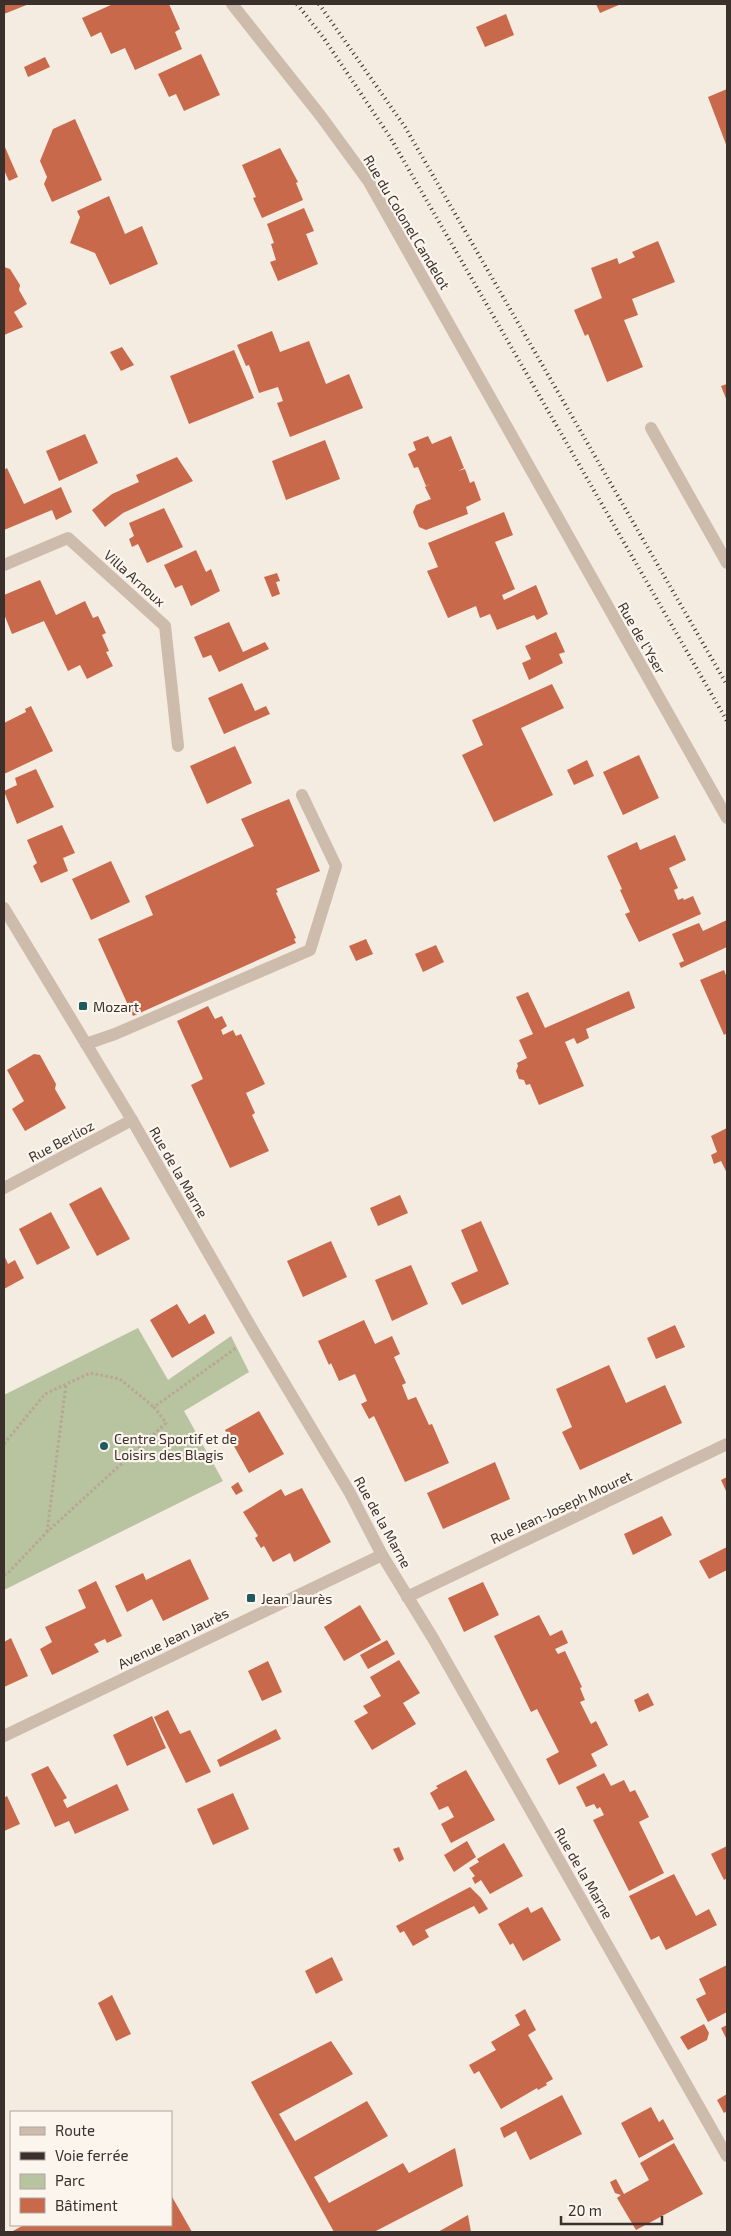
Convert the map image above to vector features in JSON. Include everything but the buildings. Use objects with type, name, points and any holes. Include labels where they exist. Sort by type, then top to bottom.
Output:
[{"type":"street","name":"Rue du Colonel Candelot","points":[[232,4],[314,107],[369,182],[416,263],[531,472]]},
{"type":"street","points":[[651,428],[727,563]]},
{"type":"street","name":"Rue de l'Yser","points":[[531,472],[727,818]]},
{"type":"street","name":"Villa Arnoux","points":[[4,565],[68,538],[165,626],[178,746]]},
{"type":"street","points":[[86,1044],[115,1034],[310,950],[336,866],[302,795]]},
{"type":"street","name":"Rue de la Marne","points":[[5,914],[132,1120],[255,1334],[350,1493],[382,1555],[449,1666],[727,2156]]},
{"type":"street","name":"Rue Berlioz","points":[[4,1188],[132,1120]]},
{"type":"street","name":"Rue Jean-Joseph Mouret","points":[[408,1596],[727,1444]]},
{"type":"street","name":"Avenue Jean Jaurès","points":[[4,1736],[382,1555]]},
{"type":"path","points":[[154,1407],[255,1334]]},
{"type":"path","points":[[4,1444],[45,1394],[90,1373],[120,1379],[154,1407],[166,1423],[47,1532],[4,1576]]},
{"type":"path","points":[[47,1532],[66,1384]]},
{"type":"green space","name":"Centre Sportif et de Loisirs des Blagis","points":[[138,1328],[168,1380],[231,1336],[249,1372],[184,1411],[223,1481],[4,1590],[4,1395]]},
{"type":"railway","points":[[297,4],[323,37],[390,137],[727,721]]},
{"type":"railway","points":[[319,4],[405,127],[727,685]]},
{"type":"place","name":"Mozart","points":[[83,1006]]},
{"type":"place","name":"Centre Sportif et de Loisirs des Blagis","points":[[104,1446]]},
{"type":"place","name":"Jean Jaurès","points":[[251,1598]]}]
